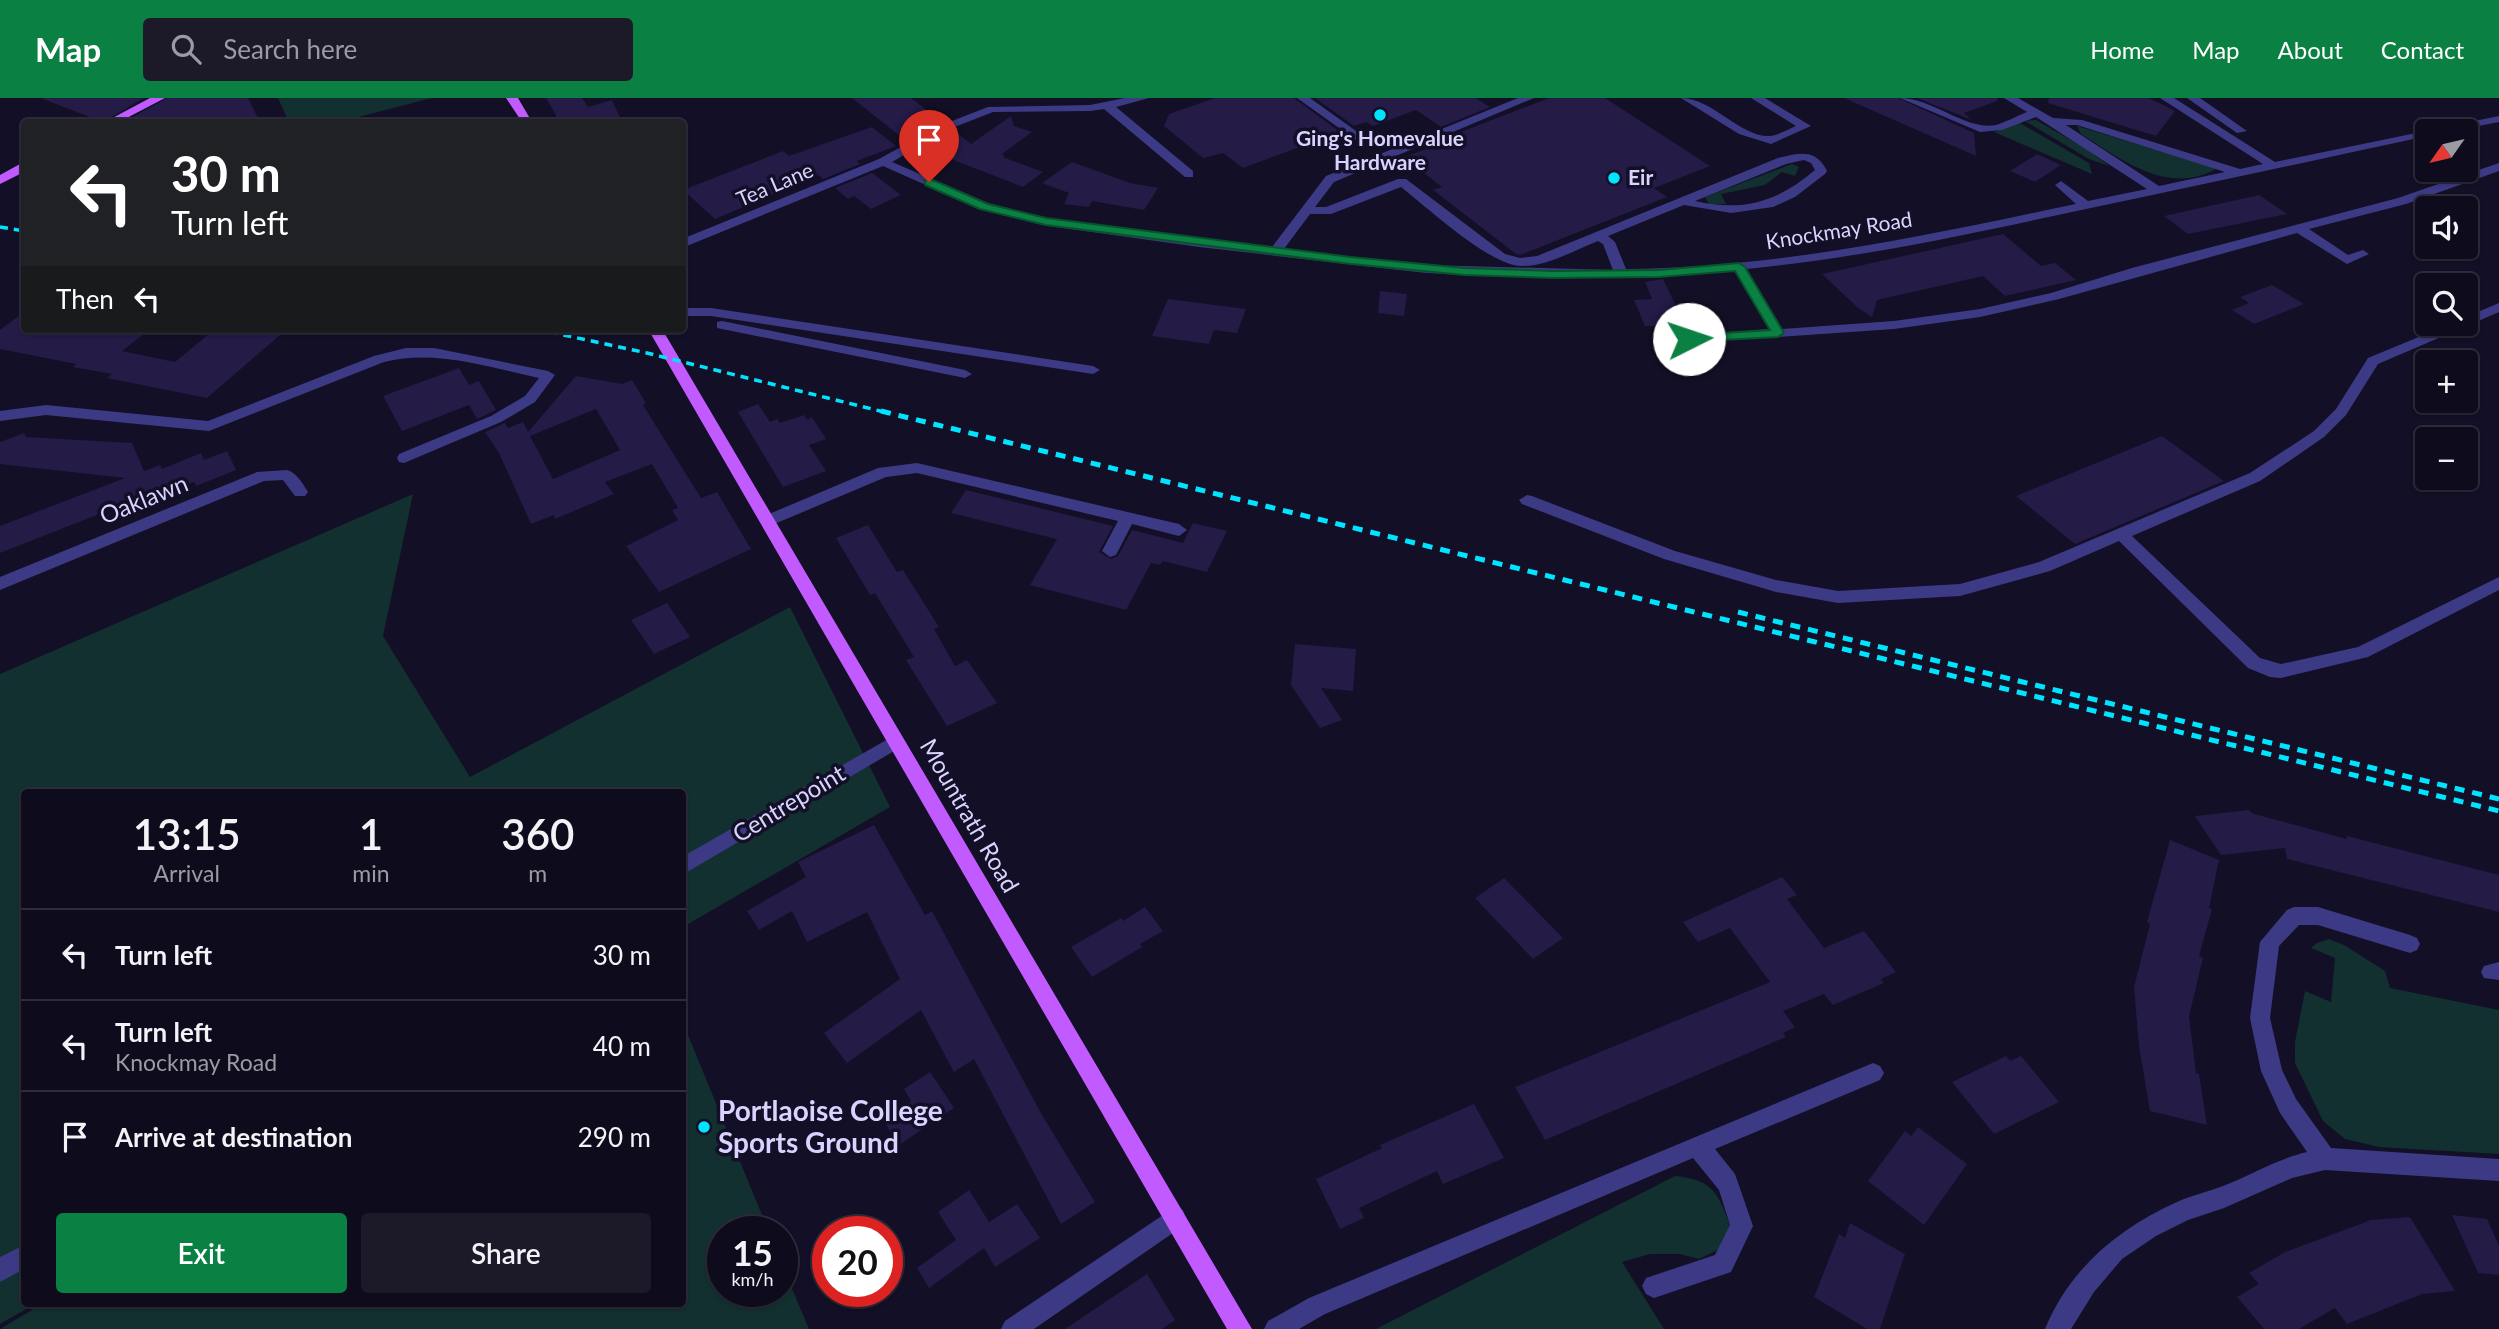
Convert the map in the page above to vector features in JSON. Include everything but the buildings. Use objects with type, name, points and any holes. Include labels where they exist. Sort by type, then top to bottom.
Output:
[{"type":"main road","points":[[117,119],[159,98]]},
{"type":"main road","points":[[512,98],[525,119]]},
{"type":"main road","points":[[0,180],[21,169]]},
{"type":"main road","name":"Mountrath Road","points":[[657,333],[1240,1329]]},
{"type":"street","name":"Tea Lane","points":[[686,242],[883,162],[943,128],[992,109],[1111,103],[1143,98]]},
{"type":"street","points":[[1303,98],[1360,138]]},
{"type":"street","points":[[1275,252],[1330,179],[1528,98]]},
{"type":"street","points":[[1687,98],[1743,132],[1771,140],[1805,126],[1757,98]]},
{"type":"street","points":[[1906,98],[1980,129],[1998,128],[2036,113]]},
{"type":"street","points":[[2010,98],[2158,191]]},
{"type":"street","points":[[2166,98],[2275,167]]},
{"type":"street","points":[[2193,98],[2291,164]]},
{"type":"street","points":[[1111,103],[1189,174]]},
{"type":"street","points":[[2478,123],[2499,119]]},
{"type":"street","points":[[2050,121],[2078,122],[2243,174]]},
{"type":"street","name":"Knockmay Road","points":[[883,162],[984,206],[1014,215],[1275,252],[1472,272],[1621,274],[1693,272],[1846,253],[2243,174],[2339,150],[2415,135]]},
{"type":"street","points":[[1306,211],[1327,211],[1402,182],[1500,257],[1520,262],[1539,260],[1599,236],[1683,201],[1782,161],[1805,156],[1816,161],[1821,171],[1779,201],[1719,210],[1701,208],[1683,201]]},
{"type":"street","points":[[1689,339],[1894,325],[1980,313],[2054,296],[2137,271],[2402,201],[2499,167]]},
{"type":"street","points":[[2073,178],[2058,187],[2085,205]]},
{"type":"street","points":[[2300,229],[2347,260],[2363,254]]},
{"type":"street","points":[[1599,236],[1609,242],[1621,274]]},
{"type":"street","points":[[1739,267],[1778,333]]},
{"type":"street","points":[[2478,317],[2499,307]]},
{"type":"street","points":[[686,312],[711,312],[1093,370]]},
{"type":"street","points":[[711,312],[717,323],[721,324],[965,374]]},
{"type":"street","points":[[1527,500],[1670,555],[1776,586],[1838,597],[1960,590],[2044,567],[2256,477],[2319,434],[2341,412],[2372,361],[2432,336]]},
{"type":"street","points":[[0,416],[46,410],[209,426],[379,359],[406,352],[434,352],[548,374],[530,399],[519,406],[496,419],[404,458]]},
{"type":"street","points":[[767,521],[883,472],[907,468],[944,474],[1179,530]]},
{"type":"street","name":"Oaklawn","points":[[0,584],[262,476],[287,475],[300,492]]},
{"type":"street","points":[[1110,551],[1127,518]]},
{"type":"street","points":[[2122,535],[2255,663],[2270,670],[2281,671],[2362,652],[2499,583]]},
{"type":"street","name":"Centrepoint","points":[[686,865],[895,742]]},
{"type":"street","points":[[2325,1159],[2288,1106],[2272,1071],[2260,1018],[2270,942],[2294,916],[2318,916],[2410,944]]},
{"type":"street","points":[[1276,1329],[1317,1306],[1873,1073]]},
{"type":"street","points":[[1654,1286],[1723,1264],[1742,1226],[1733,1188],[1716,1164],[1696,1146]]},
{"type":"street","points":[[2057,1329],[2086,1284],[2115,1251],[2148,1228],[2184,1210],[2224,1198],[2291,1167],[2325,1159],[2499,1170]]},
{"type":"street","points":[[1013,1329],[1175,1218]]},
{"type":"street","points":[[0,1270],[21,1258]]},
{"type":"green space","points":[[278,98],[432,98],[351,119],[288,119]]},
{"type":"green space","points":[[2036,120],[2085,148],[2109,166],[2089,159],[2025,121]]},
{"type":"green space","points":[[2018,122],[2089,163],[2092,174],[1994,132]]},
{"type":"green space","points":[[2077,126],[2216,169],[2198,176],[2180,178],[2145,171],[2081,134]]},
{"type":"green space","points":[[1792,164],[1799,167],[1795,176],[1782,172],[1765,185],[1721,194],[1726,204],[1709,204],[1705,197]]},
{"type":"green space","points":[[413,494],[383,636],[470,777],[790,607],[890,807],[686,925],[686,789],[21,789],[21,1307],[30,1307],[0,1324],[0,674]]},
{"type":"green space","points":[[2329,939],[2344,945],[2385,971],[2390,988],[2499,1010],[2499,1154],[2379,1147],[2345,1139],[2323,1121],[2295,1063],[2295,1042],[2305,991],[2331,1002],[2335,958],[2311,948]]},
{"type":"green space","name":"Portlaoise College Sports Ground","points":[[686,1030],[762,1216],[707,1216],[707,1307],[798,1307],[798,1303],[809,1329],[0,1329],[37,1307],[686,1307]]},
{"type":"green space","points":[[1675,1176],[1698,1181],[1713,1190],[1731,1228],[1722,1248],[1699,1259],[1680,1254],[1650,1254],[1622,1262],[1664,1329],[1376,1329]]},
{"type":"railway","points":[[0,227],[21,230]]},
{"type":"railway","points":[[554,333],[647,353],[888,413]]},
{"type":"railway","points":[[881,411],[2499,811]]},
{"type":"railway","points":[[1738,612],[2499,799]]},
{"type":"place","name":"Ging's Homevalue Hardware","points":[[1380,115]]},
{"type":"place","name":"Eir","points":[[1614,178]]},
{"type":"place","name":"Portlaoise College Sports Ground","points":[[704,1127]]},
{"type":"route","points":[[929,182],[984,206],[1046,222],[1351,261],[1464,271],[1552,274],[1659,274],[1739,267],[1778,333],[1689,339]]}]
